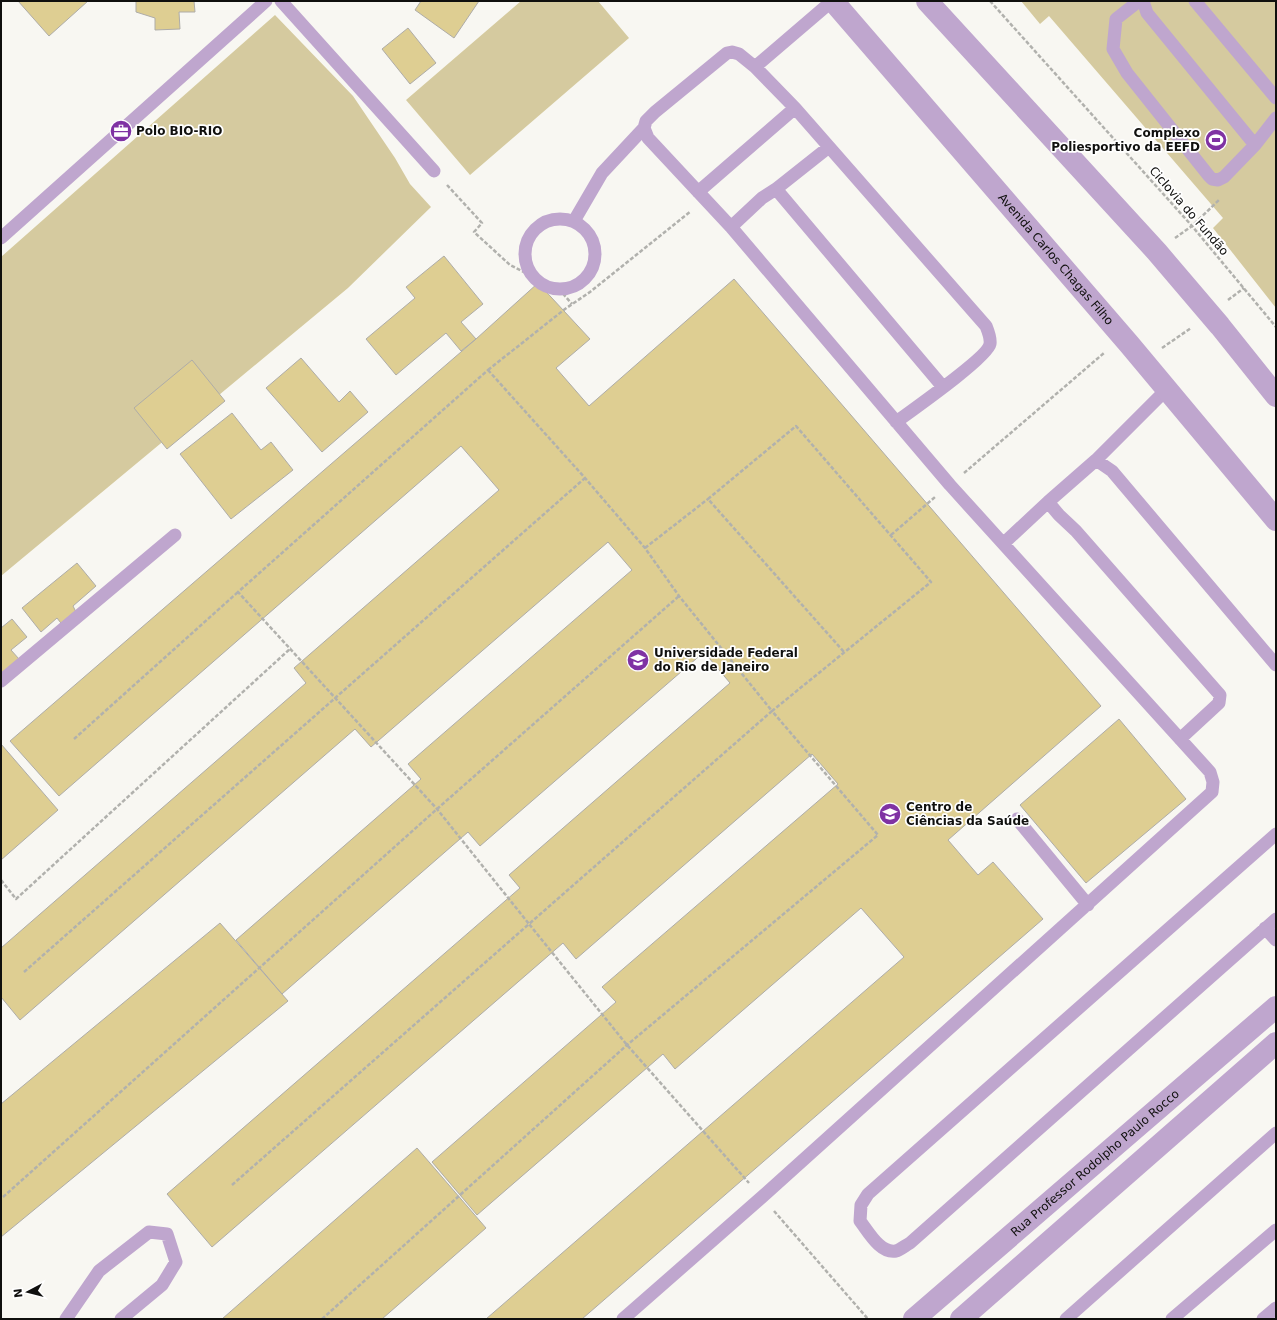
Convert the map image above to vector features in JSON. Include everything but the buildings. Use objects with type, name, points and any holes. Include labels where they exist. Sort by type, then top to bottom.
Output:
[{"type":"street","name":"Avenida Carlos Chagas Filho","points":[[833,1],[1123,337],[1276,520]]},
{"type":"street","points":[[927,1],[1157,252],[1220,326],[1276,396]]},
{"type":"street","name":"Rua Professor Rodolpho Paulo Rocco","points":[[914,1319],[1276,1007]]},
{"type":"street","points":[[961,1319],[1276,1043]]},
{"type":"lane","points":[[1,238],[266,1]]},
{"type":"lane","points":[[281,1],[434,171]]},
{"type":"lane","points":[[755,67],[833,1]]},
{"type":"lane","points":[[1139,1],[1116,19],[1113,49],[1127,73],[1212,179],[1218,180],[1224,177],[1255,145],[1276,118]]},
{"type":"lane","points":[[1144,1],[1147,13],[1255,145]]},
{"type":"lane","points":[[1195,1],[1276,98]]},
{"type":"lane","points":[[574,222],[602,173],[644,128],[646,121],[727,53],[732,52],[739,54],[755,67],[795,108],[986,326],[990,345],[987,349],[974,362],[943,387],[896,422]]},
{"type":"lane","points":[[702,196],[795,108]]},
{"type":"lane","points":[[623,1319],[762,1197],[1088,905],[1212,792],[1213,782],[1210,772],[950,485],[731,227],[648,138],[644,128]]},
{"type":"lane","points":[[731,227],[762,198],[776,189],[829,147]]},
{"type":"lane","points":[[776,189],[943,387]]},
{"type":"lane","points":[[563,218],[574,222],[583,227],[590,236],[594,246],[595,256],[587,276],[579,283],[570,287],[559,289],[541,283],[534,277],[527,267],[525,255],[526,243],[540,224],[551,219],[563,218]]},
{"type":"lane","points":[[1004,543],[1096,460],[1167,389]]},
{"type":"lane","points":[[1096,460],[1112,471],[1276,665]]},
{"type":"lane","points":[[1048,502],[1076,531],[1220,695],[1219,703],[1180,739]]},
{"type":"lane","points":[[1,681],[175,535]]},
{"type":"lane","points":[[1017,819],[1088,905]]},
{"type":"lane","points":[[1276,834],[868,1194],[861,1204],[860,1220],[878,1244],[887,1250],[896,1251],[910,1243],[1276,919]]},
{"type":"lane","points":[[1265,928],[1276,940]]},
{"type":"lane","points":[[1066,1319],[1276,1133]]},
{"type":"lane","points":[[1172,1319],[1276,1230]]},
{"type":"lane","points":[[66,1319],[99,1270],[149,1232],[167,1234],[176,1262],[162,1285],[121,1319]]},
{"type":"lane","points":[[1263,1319],[1276,1308]]},
{"type":"path","name":"Ciclovia do Fundão","points":[[990,1],[1192,226],[1276,327]]},
{"type":"path","points":[[434,171],[482,223],[474,232],[481,240],[510,265],[534,277]]},
{"type":"path","points":[[74,739],[488,370],[572,304],[590,292],[702,196]]},
{"type":"path","points":[[559,289],[572,304]]},
{"type":"path","points":[[892,535],[1123,337]]},
{"type":"path","points":[[322,1319],[627,1045],[878,835],[772,711],[679,596],[645,548],[585,478],[488,370]]},
{"type":"path","points":[[232,1185],[772,711],[932,582],[796,426],[708,499],[645,548]]},
{"type":"path","points":[[24,972],[585,478]]},
{"type":"path","points":[[708,499],[844,652]]},
{"type":"path","points":[[238,592],[291,648],[437,809],[627,1045],[868,1319]]},
{"type":"path","points":[[2,1197],[437,809],[679,596]]},
{"type":"path","points":[[1,880],[16,899],[291,648]]},
{"type":"shaded area","points":[[521,1],[598,1],[629,38],[470,175],[406,100]]},
{"type":"shaded area","name":"Complexo Poliesportivo da EEFD","points":[[1021,1],[1276,1],[1276,308],[1213,228],[1223,218],[1049,16],[1040,24]]},
{"type":"shaded area","points":[[275,15],[353,96],[395,158],[410,184],[431,207],[348,288],[1,576],[1,257]]},
{"type":"place","name":"Polo BIO-RIO","points":[[121,131]]},
{"type":"place","name":"Complexo Poliesportivo da EEFD","points":[[1216,140]]},
{"type":"place","name":"Universidade Federal do Rio de Janeiro","points":[[638,660]]},
{"type":"place","name":"Centro de Ciências da Saúde","points":[[890,814]]}]
